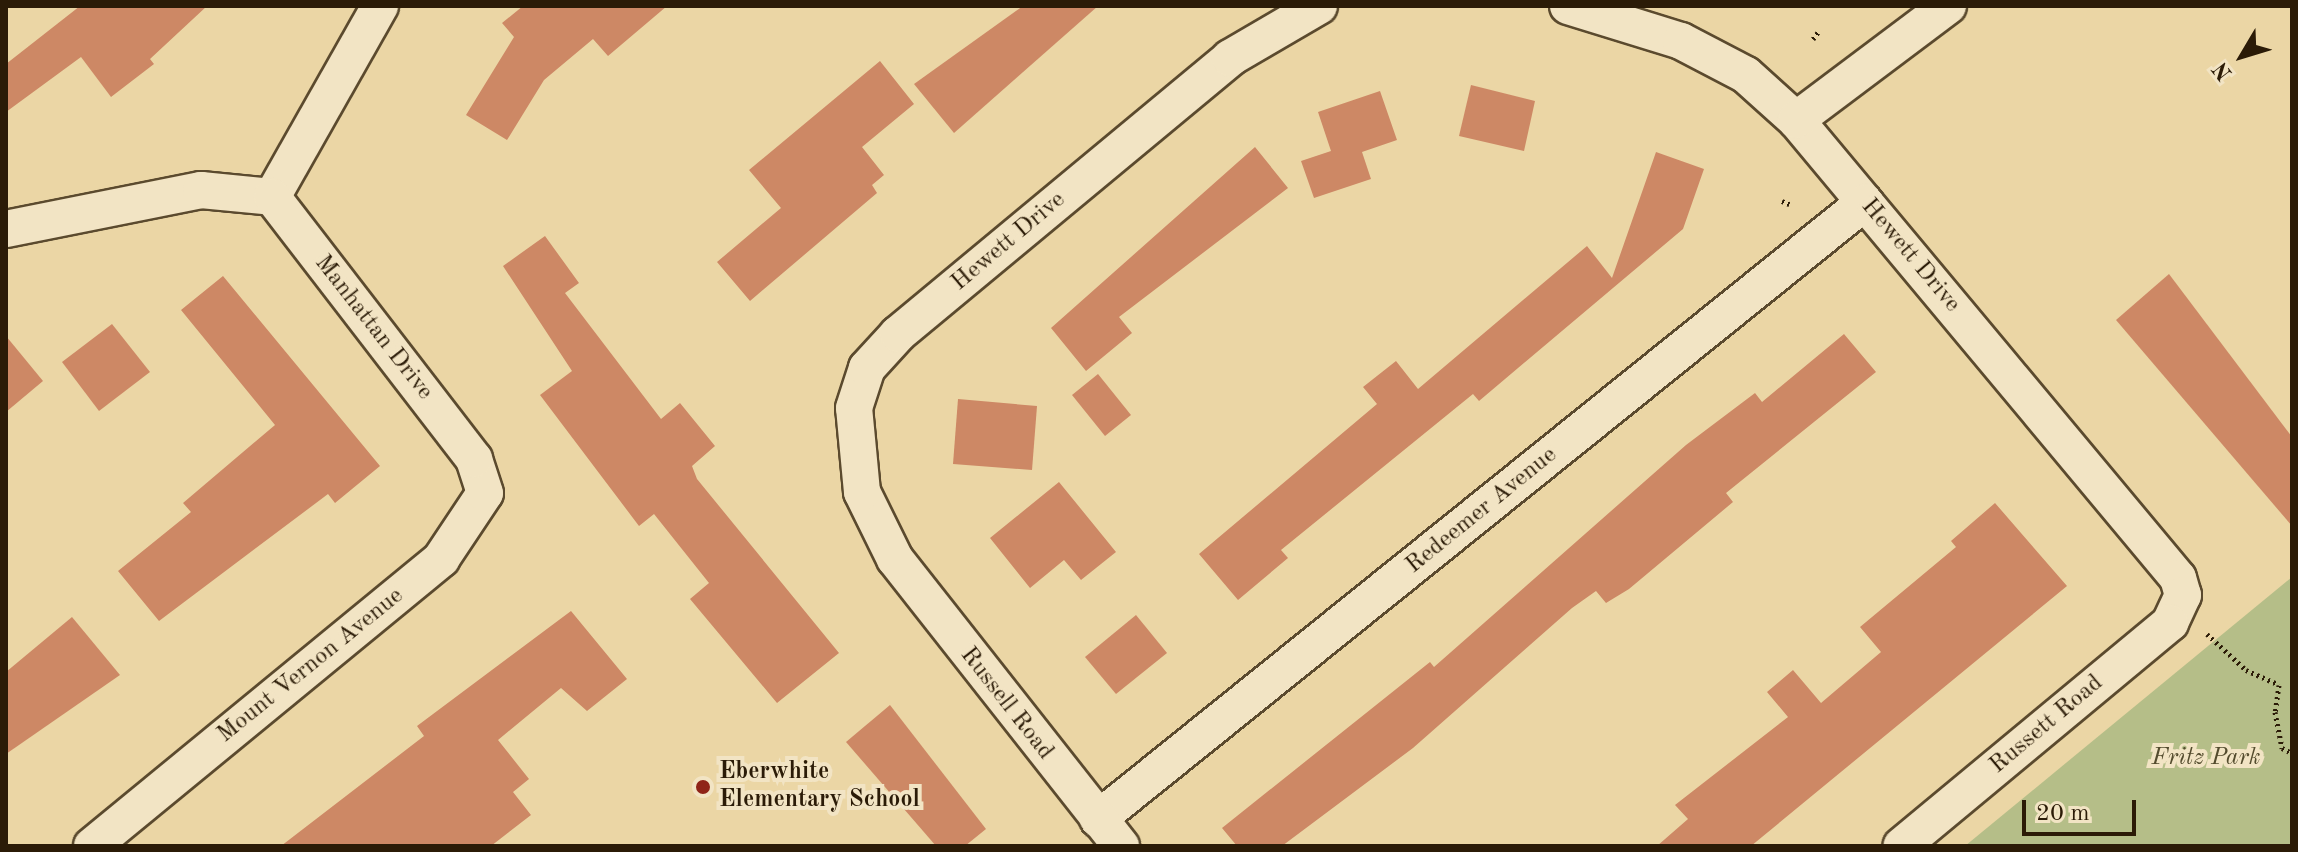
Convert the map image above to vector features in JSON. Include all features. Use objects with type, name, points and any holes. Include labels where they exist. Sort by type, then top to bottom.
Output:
[{"type":"street","points":[[6,229],[201,190],[272,197],[380,6]]},
{"type":"street","name":"Hewett Drive","points":[[895,559],[862,492],[854,408],[867,368],[898,334],[1230,58],[1319,6]]},
{"type":"street","name":"Hewett Drive","points":[[1568,6],[1681,41],[1746,75],[1796,120],[2165,560],[2180,602]]},
{"type":"street","points":[[1796,120],[1948,6]]},
{"type":"street","name":"Manhattan Drive","points":[[272,197],[474,459]]},
{"type":"street","name":"Redeemer Avenue","points":[[1110,833],[1865,202]]},
{"type":"street","name":"Mount Vernon Avenue","points":[[92,846],[441,559],[485,493],[474,459]]},
{"type":"street","name":"Russell Road","points":[[895,559],[1110,833]]},
{"type":"street","name":"Russett Road","points":[[1901,846],[2180,602]]},
{"type":"path","points":[[1813,39],[1818,32]]},
{"type":"path","points":[[2180,602],[2223,653],[2279,685],[2275,712],[2282,748],[2292,753]]},
{"type":"green space","name":"Fritz Park","points":[[2292,577],[2292,846],[1965,846]]},
{"type":"building","points":[[80,6],[207,6],[150,59],[154,64],[111,97],[81,57],[6,112],[6,64]]},
{"type":"building","points":[[523,6],[667,6],[608,56],[593,39],[544,80],[507,140],[466,115],[514,37],[502,23]]},
{"type":"building","points":[[1023,6],[1098,6],[954,133],[914,84]]},
{"type":"building","points":[[880,61],[914,104],[862,147],[884,175],[872,185],[877,193],[750,301],[717,262],[781,208],[749,170]]},
{"type":"building","points":[[1471,85],[1535,101],[1524,151],[1459,136]]},
{"type":"building","points":[[1380,91],[1397,140],[1362,152],[1371,179],[1314,198],[1301,161],[1331,151],[1318,112]]},
{"type":"building","points":[[1255,147],[1288,188],[1119,317],[1132,333],[1086,371],[1051,328]]},
{"type":"building","points":[[1656,152],[1704,169],[1683,229],[1479,401],[1473,394],[1281,550],[1288,558],[1238,600],[1199,554],[1377,404],[1363,387],[1396,361],[1418,389],[1587,246],[1612,278]]},
{"type":"building","points":[[545,236],[579,283],[565,293],[661,419],[680,403],[715,446],[692,466],[697,479],[839,653],[777,703],[690,599],[709,583],[654,514],[639,526],[540,395],[572,371],[503,266]]},
{"type":"building","points":[[2169,274],[2292,437],[2292,526],[2116,320]]},
{"type":"building","points":[[223,276],[380,466],[335,503],[328,494],[159,621],[118,571],[191,512],[183,503],[275,425],[181,310]]},
{"type":"building","points":[[112,324],[150,372],[99,411],[62,362]]},
{"type":"building","points":[[1844,334],[1876,372],[1726,493],[1733,502],[1629,589],[1606,603],[1596,591],[1572,608],[1413,748],[1282,846],[1237,846],[1222,828],[1430,662],[1434,667],[1686,445],[1755,393],[1762,402]]},
{"type":"building","points":[[6,336],[43,381],[6,412]]},
{"type":"building","points":[[1098,374],[1131,415],[1105,436],[1072,395]]},
{"type":"building","points":[[958,399],[1037,406],[1032,470],[953,464]]},
{"type":"building","points":[[1059,482],[1116,552],[1081,580],[1064,560],[1030,588],[990,538]]},
{"type":"building","points":[[1995,503],[2067,586],[1751,846],[1657,846],[1688,819],[1675,805],[1788,717],[1767,692],[1793,670],[1821,703],[1881,652],[1860,627],[1956,547],[1951,541]]},
{"type":"building","points":[[571,611],[627,679],[587,711],[561,688],[498,740],[529,779],[513,792],[531,815],[491,846],[281,846],[424,736],[417,726]]},
{"type":"building","points":[[1136,615],[1167,653],[1116,694],[1085,657]]},
{"type":"building","points":[[72,617],[120,675],[6,754],[6,672]]},
{"type":"building","points":[[890,705],[986,829],[965,846],[936,846],[846,742]]},
{"type":"place","name":"Eberwhite Elementary School","points":[[703,787]]}]
